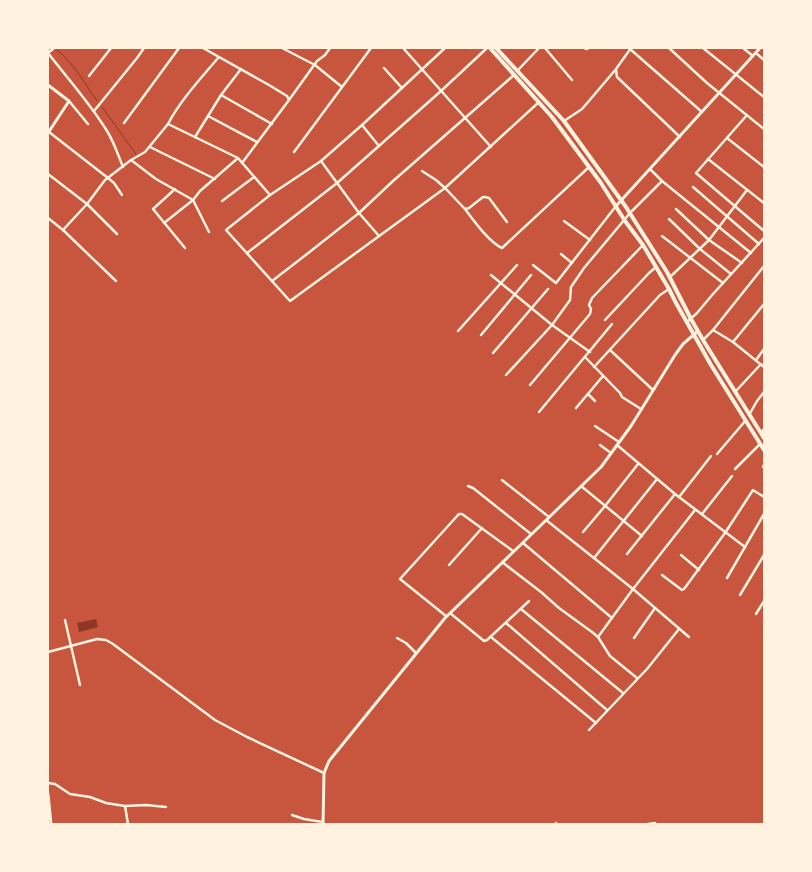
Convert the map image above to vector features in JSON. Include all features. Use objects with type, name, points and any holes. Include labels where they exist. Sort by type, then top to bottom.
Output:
[{"type":"main road","points":[[488,48],[514,74],[558,125],[643,245],[686,322],[764,450]]},
{"type":"main road","points":[[496,48],[564,121],[630,213],[670,277],[703,340],[749,414],[763,431],[764,438]]},
{"type":"street","points":[[54,48],[48,53],[94,111],[107,132],[122,167]]},
{"type":"street","points":[[89,76],[111,48]]},
{"type":"street","points":[[94,111],[144,48]]},
{"type":"street","points":[[124,123],[179,48]]},
{"type":"street","points":[[203,48],[286,96],[289,100]]},
{"type":"street","points":[[282,48],[315,65],[342,86]]},
{"type":"street","points":[[242,162],[330,48]]},
{"type":"street","points":[[294,152],[371,48]]},
{"type":"street","points":[[404,48],[491,147]]},
{"type":"street","points":[[445,48],[321,161],[270,195],[226,230],[290,301],[445,188],[539,102]]},
{"type":"street","points":[[247,253],[337,183],[488,48]]},
{"type":"street","points":[[518,70],[539,48]]},
{"type":"street","points":[[545,48],[572,80]]},
{"type":"street","points":[[585,48],[589,48]]},
{"type":"street","points":[[564,121],[582,109],[631,48],[702,112]]},
{"type":"street","points":[[669,48],[707,83],[764,129]]},
{"type":"street","points":[[704,48],[764,97]]},
{"type":"street","points":[[743,48],[764,60]]},
{"type":"street","points":[[533,265],[556,283],[616,206],[760,48]]},
{"type":"street","points":[[62,230],[87,204],[105,180],[150,147],[219,57]]},
{"type":"street","points":[[384,68],[402,88]]},
{"type":"street","points":[[195,137],[221,95],[241,69]]},
{"type":"street","points":[[616,69],[617,77],[680,137]]},
{"type":"street","points":[[272,281],[359,213],[514,74]]},
{"type":"street","points":[[48,85],[69,101],[88,124]]},
{"type":"street","points":[[221,95],[272,124]]},
{"type":"street","points":[[69,101],[48,132],[114,183],[122,196]]},
{"type":"street","points":[[747,115],[696,173],[764,231]]},
{"type":"street","points":[[208,116],[258,143]]},
{"type":"street","points":[[168,124],[238,158],[270,195]]},
{"type":"street","points":[[362,125],[379,146]]},
{"type":"street","points":[[727,138],[764,167]]},
{"type":"street","points":[[150,147],[214,179]]},
{"type":"street","points":[[164,223],[193,200],[238,158]]},
{"type":"street","points":[[708,159],[764,203]]},
{"type":"street","points":[[131,160],[156,179],[193,200],[209,232]]},
{"type":"street","points":[[321,161],[359,213],[379,236]]},
{"type":"street","points":[[422,171],[445,188],[486,235],[497,246],[502,248],[589,167]]},
{"type":"street","points":[[650,169],[662,181],[751,253]]},
{"type":"street","points":[[48,174],[87,204],[117,234]]},
{"type":"street","points":[[222,201],[254,177]]},
{"type":"street","points":[[506,375],[552,325],[570,300],[571,287],[575,281],[620,223],[662,181]]},
{"type":"street","points":[[692,187],[759,244]]},
{"type":"street","points":[[175,190],[153,209],[185,248]]},
{"type":"street","points":[[670,277],[710,240],[746,190]]},
{"type":"street","points":[[465,209],[486,197],[489,198],[506,222]]},
{"type":"street","points":[[676,209],[710,240],[742,263]]},
{"type":"street","points":[[48,218],[116,281]]},
{"type":"street","points":[[669,219],[700,249],[731,274]]},
{"type":"street","points":[[564,221],[590,240]]},
{"type":"street","points":[[662,236],[723,283]]},
{"type":"street","points":[[686,322],[691,319],[764,238]]},
{"type":"street","points":[[530,386],[590,314],[592,309],[589,305],[592,298],[643,245]]},
{"type":"street","points":[[561,254],[572,263]]},
{"type":"street","points":[[458,331],[517,265]]},
{"type":"street","points":[[703,340],[714,330],[764,266]]},
{"type":"street","points":[[605,320],[656,267]]},
{"type":"street","points":[[491,275],[552,325],[590,352]]},
{"type":"street","points":[[481,334],[530,275]]},
{"type":"street","points":[[493,353],[548,289]]},
{"type":"street","points":[[594,366],[660,295],[669,289]]},
{"type":"street","points":[[733,342],[764,304]]},
{"type":"street","points":[[539,412],[612,324]]},
{"type":"street","points":[[714,330],[733,342],[764,367]]},
{"type":"street","points":[[292,814],[323,823],[324,772],[330,761],[446,616],[601,467],[618,444],[675,355],[683,344],[698,331]]},
{"type":"street","points":[[756,360],[764,349]]},
{"type":"street","points":[[610,350],[653,390]]},
{"type":"street","points":[[585,358],[622,397],[641,409]]},
{"type":"street","points":[[735,392],[761,364]]},
{"type":"street","points":[[576,408],[603,376]]},
{"type":"street","points":[[749,414],[764,392]]},
{"type":"street","points":[[588,394],[596,400]]},
{"type":"street","points":[[717,454],[746,420]]},
{"type":"street","points":[[596,426],[638,464],[745,547]]},
{"type":"street","points":[[735,469],[760,444]]},
{"type":"street","points":[[600,445],[612,453]]},
{"type":"street","points":[[679,497],[711,456]]},
{"type":"street","points":[[583,532],[638,464]]},
{"type":"street","points":[[702,514],[732,476]]},
{"type":"street","points":[[594,558],[657,479]]},
{"type":"street","points":[[502,480],[633,589],[688,638]]},
{"type":"street","points":[[468,486],[531,534]]},
{"type":"street","points":[[581,486],[642,536]]},
{"type":"street","points":[[662,575],[682,590],[684,589],[725,533],[753,490],[764,497]]},
{"type":"street","points":[[627,554],[675,494]]},
{"type":"street","points":[[598,637],[633,589],[696,510]]},
{"type":"street","points":[[446,616],[400,579],[460,514],[513,552]]},
{"type":"street","points":[[727,578],[764,514]]},
{"type":"street","points":[[449,565],[482,528]]},
{"type":"street","points":[[523,542],[612,618]]},
{"type":"street","points":[[681,555],[699,570]]},
{"type":"street","points":[[740,595],[764,555]]},
{"type":"street","points":[[761,560],[764,563]]},
{"type":"street","points":[[502,562],[598,637],[610,656],[638,678]]},
{"type":"street","points":[[756,614],[764,600]]},
{"type":"street","points":[[450,612],[484,641],[491,637],[529,601]]},
{"type":"street","points":[[634,638],[655,608]]},
{"type":"street","points":[[521,609],[623,693]]},
{"type":"street","points":[[65,620],[80,685]]},
{"type":"street","points":[[506,623],[608,710]]},
{"type":"street","points":[[589,730],[647,669],[679,629]]},
{"type":"street","points":[[491,637],[596,723]]},
{"type":"street","points":[[398,638],[416,653]]},
{"type":"street","points":[[48,652],[97,640],[106,640],[215,720],[247,737],[324,772]]},
{"type":"street","points":[[48,783],[55,784],[70,794],[90,797],[106,803],[125,806],[146,804],[166,807]]},
{"type":"street","points":[[48,794],[51,824]]},
{"type":"street","points":[[125,806],[128,824]]},
{"type":"street","points":[[648,824],[655,824]]},
{"type":"shaded area","points":[[96,619],[98,627],[79,632],[77,623]]},
{"type":"waterway","points":[[57,50],[73,67],[97,101]]},
{"type":"waterway","points":[[102,107],[136,154]]}]
